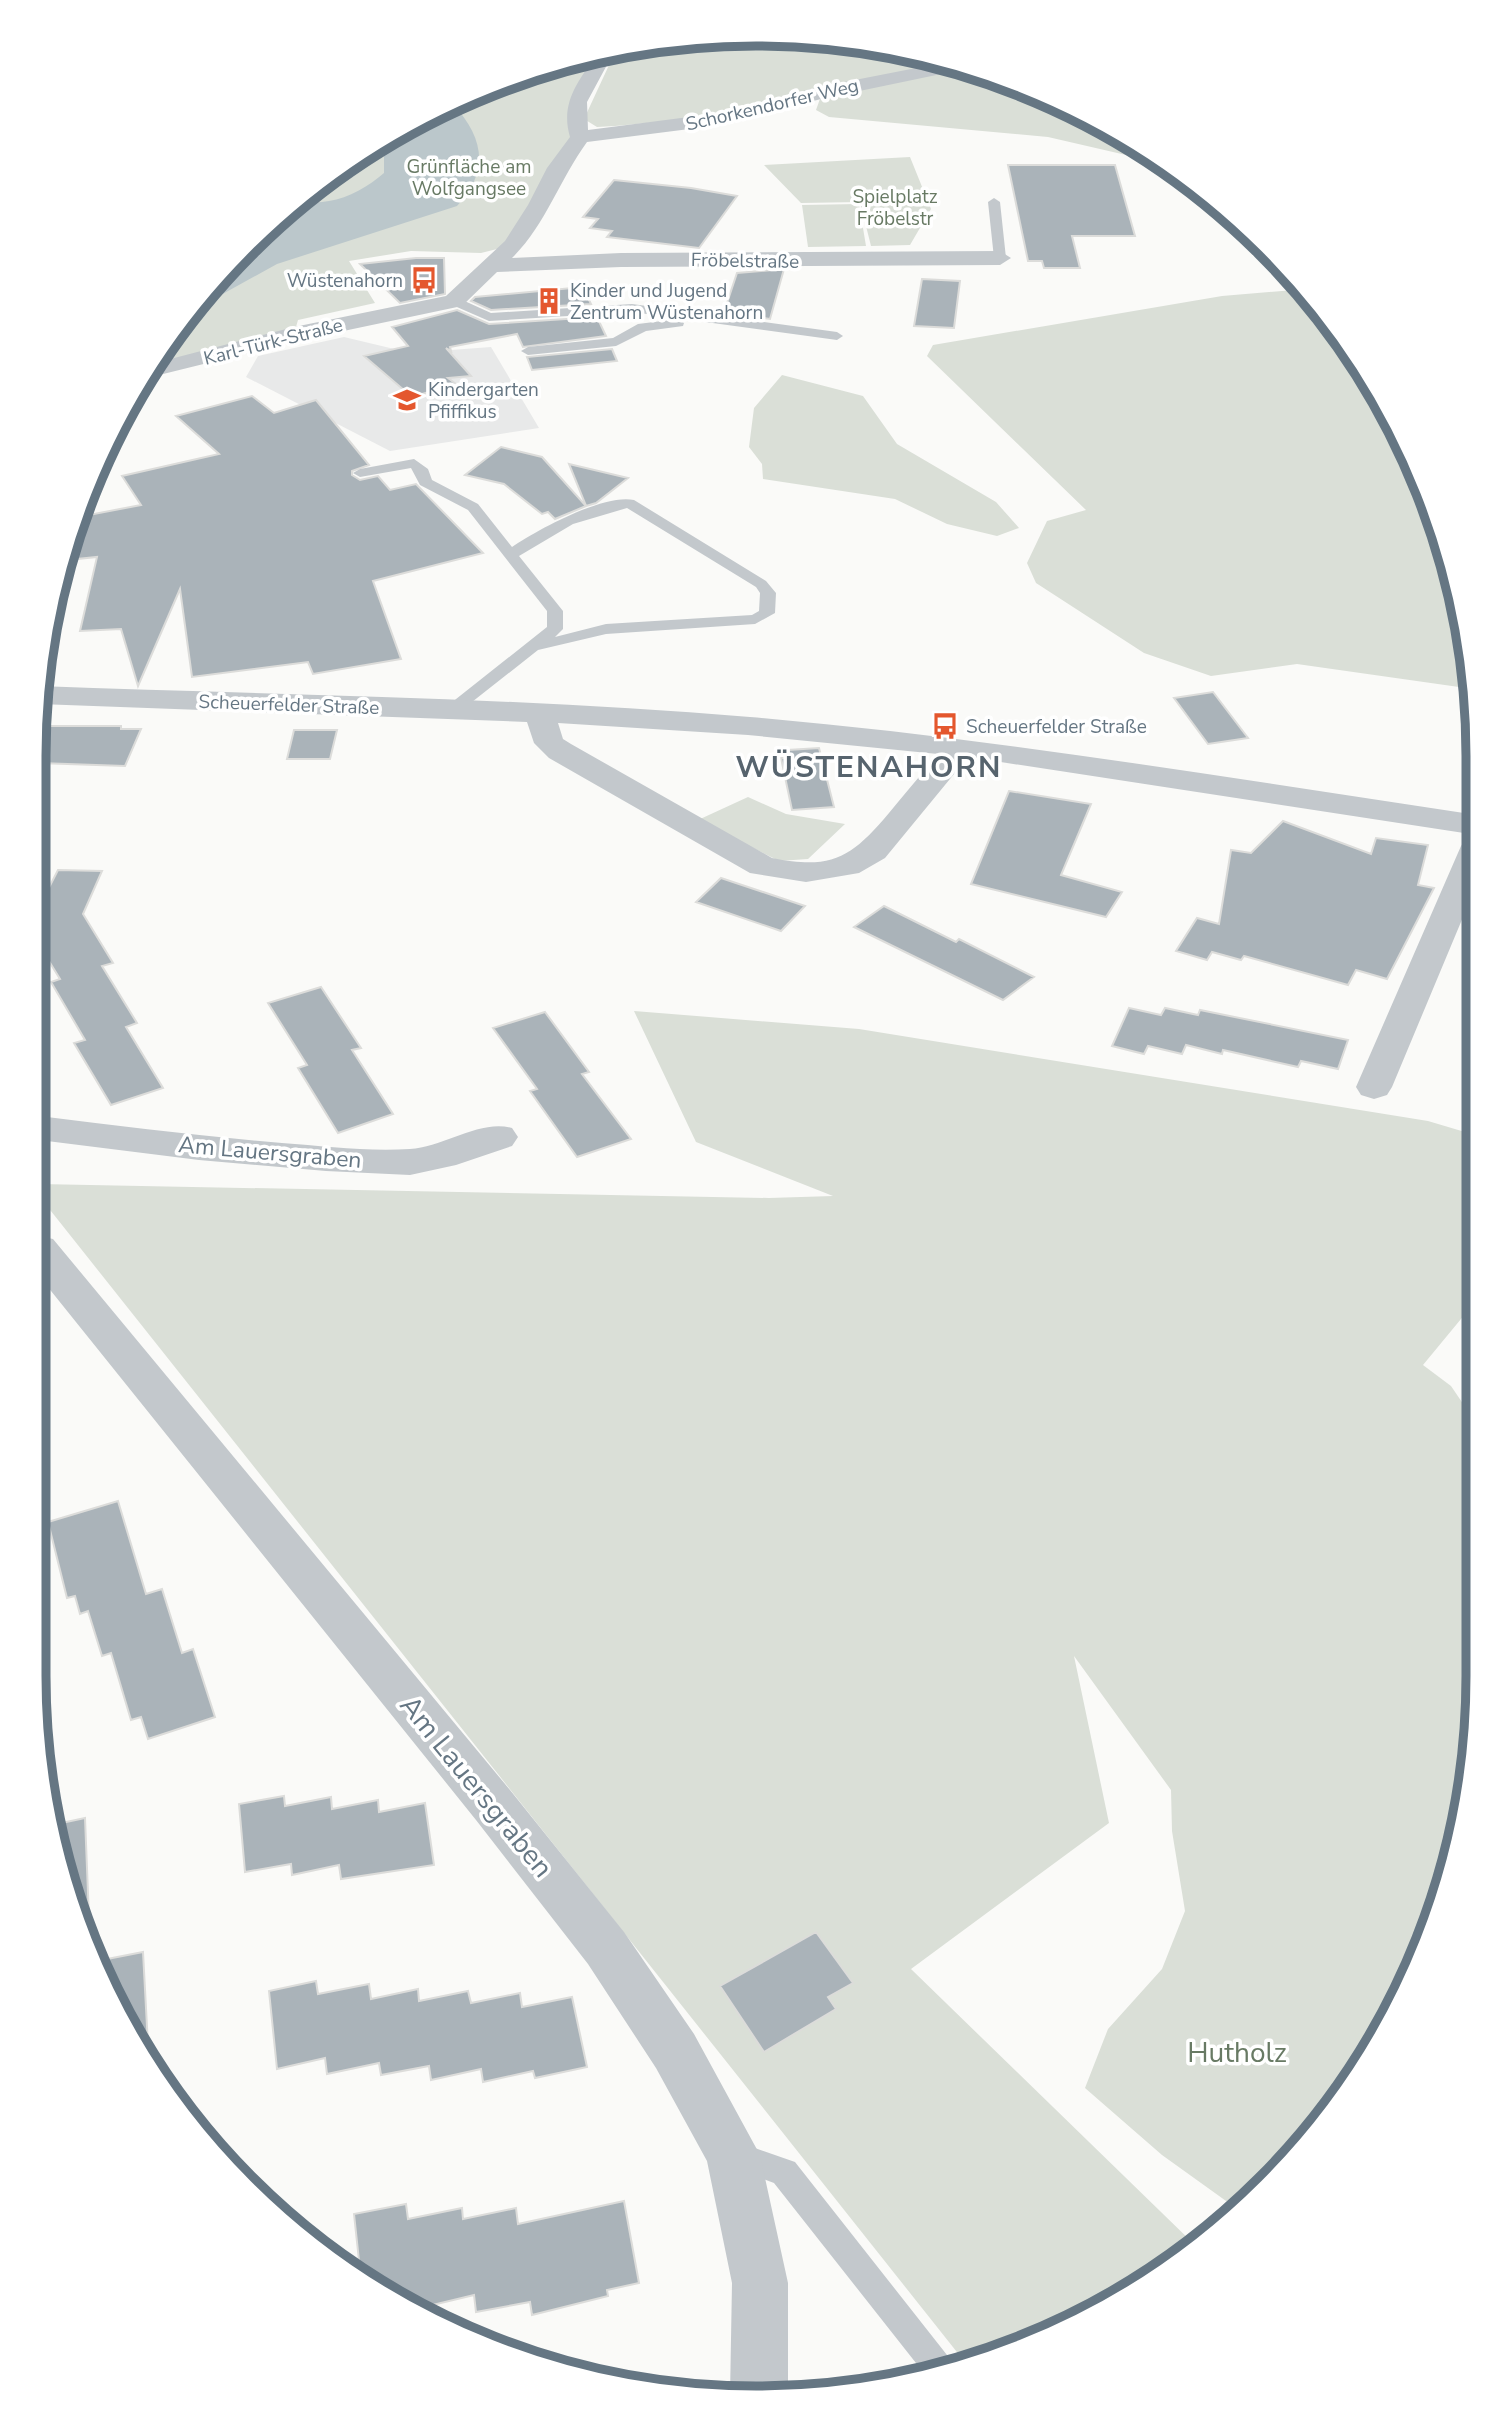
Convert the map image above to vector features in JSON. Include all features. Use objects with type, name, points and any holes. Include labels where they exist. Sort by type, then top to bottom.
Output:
[{"type":"street","points":[[454,301],[465,294],[470,284],[513,245],[532,218],[557,168],[580,137],[573,119],[574,107],[600,63]]},
{"type":"street","name":"Schorkendorfer Weg","points":[[580,137],[721,119],[820,93],[939,70]]},
{"type":"street","name":"Fröbelstraße","points":[[490,266],[621,260],[860,261],[1000,258]]},
{"type":"street","name":"Karl-Türk-Straße","points":[[395,311],[410,293],[470,284]]},
{"type":"street","name":"Karl-Türk-Straße","points":[[160,370],[395,311],[454,301]]},
{"type":"street","name":"Scheuerfelder Straße","points":[[49,695],[539,713],[748,726],[960,747],[1466,823]]},
{"type":"street","points":[[539,713],[549,743],[560,751],[762,866],[791,872],[831,871],[867,856],[960,747]]},
{"type":"street","points":[[1374,1087],[1464,913]]},
{"type":"street","name":"Am Lauersgraben","points":[[46,1129],[200,1148],[326,1159],[410,1162],[443,1156],[499,1137]]},
{"type":"street","name":"Am Lauersgraben","points":[[46,1257],[255,1510],[606,1948],[675,2051],[733,2155],[761,2283],[759,2386]]},
{"type":"lane","points":[[994,202],[1000,258]]},
{"type":"lane","points":[[454,301],[489,317],[632,308],[837,336]]},
{"type":"lane","points":[[528,351],[616,342],[643,327],[667,322],[761,325]]},
{"type":"lane","points":[[360,473],[414,463],[424,472],[425,482],[473,507],[513,553],[555,611],[555,629],[452,710]]},
{"type":"lane","points":[[513,553],[547,528],[603,508],[629,503],[761,584],[768,593],[767,613],[755,619],[606,629],[536,646]]},
{"type":"lane","points":[[733,2155],[784,2172],[935,2363]]},
{"type":"shaded area","points":[[459,111],[471,129],[479,155],[475,180],[457,206],[277,264],[212,300],[254,254],[310,203],[351,194],[384,173],[384,156],[380,153]]},
{"type":"shaded area","name":"Kindergarten Pfiffikus","points":[[344,337],[411,353],[491,347],[539,428],[390,451],[246,377],[258,356]]},
{"type":"green space","points":[[710,47],[802,47],[895,59],[936,69],[720,116],[597,127],[584,119],[611,60],[663,52]]},
{"type":"green space","name":"Grünfläche am Wolfgangsee","points":[[600,63],[574,107],[580,137],[513,245],[481,253],[411,251],[349,261],[375,303],[298,320],[294,334],[160,369],[192,323],[254,254],[323,192],[361,165],[442,119],[484,100],[528,83]]},
{"type":"green space","points":[[942,71],[1028,100],[1070,119],[1140,158],[1048,137],[829,117],[816,110],[821,96]]},
{"type":"green space","name":"Spielplatz Fröbelstr","points":[[910,157],[931,209],[910,245],[871,246],[860,202],[801,203],[764,165]]},
{"type":"green space","points":[[859,204],[866,246],[808,247],[802,205]]},
{"type":"green space","points":[[1292,290],[1347,361],[1393,442],[1429,528],[1453,617],[1463,688],[1297,664],[1211,676],[1144,653],[1036,583],[1027,563],[1047,521],[1086,510],[927,356],[933,345],[1222,296]]},
{"type":"green space","points":[[782,375],[863,396],[897,444],[996,502],[1019,528],[997,536],[947,524],[895,499],[763,479],[762,464],[749,447],[754,408]]},
{"type":"green space","points":[[748,797],[786,814],[845,824],[808,859],[779,861],[698,820]]},
{"type":"green space","name":"Hutholz","points":[[634,1011],[859,1029],[1428,1121],[1466,1132],[1466,1313],[1423,1365],[1451,1386],[1466,1408],[1465,1722],[1453,1815],[1429,1904],[1412,1948],[1393,1990],[1347,2071],[1320,2109],[1290,2144],[1230,2204],[1162,2155],[1085,2088],[1108,2029],[1162,1969],[1185,1911],[1172,1831],[1171,1790],[1074,1656],[1109,1823],[911,1969],[1189,2240],[1151,2267],[1070,2313],[1028,2332],[960,2356],[46,1205],[46,1184],[769,1198],[833,1196],[696,1142]]},
{"type":"building","points":[[1008,165],[1115,165],[1135,236],[1072,236],[1080,268],[1044,268],[1042,261],[1028,261]]},
{"type":"building","points":[[614,180],[737,196],[699,248],[607,237],[612,231],[590,228],[598,219],[583,217]]},
{"type":"building","points":[[444,258],[445,294],[400,303],[360,264]]},
{"type":"building","points":[[784,269],[770,319],[724,312],[737,273]]},
{"type":"building","points":[[922,279],[960,281],[954,328],[914,326]]},
{"type":"building","name":"Kinder und Jugend Zentrum Wüstenahorn","points":[[583,287],[591,304],[491,310],[471,301],[475,297]]},
{"type":"building","points":[[457,310],[489,324],[597,317],[606,336],[523,347],[517,334],[450,347],[451,351],[446,348],[471,376],[448,378],[456,384],[412,397],[364,356],[408,346],[392,327]]},
{"type":"building","points":[[612,349],[617,361],[532,370],[527,357]]},
{"type":"building","points":[[252,396],[274,413],[316,400],[369,465],[352,471],[352,475],[360,480],[378,476],[390,490],[416,484],[483,553],[373,581],[401,659],[313,674],[308,662],[192,677],[180,589],[138,686],[121,629],[80,631],[97,557],[74,559],[88,515],[141,505],[122,476],[219,454],[176,416]]},
{"type":"building","points":[[501,447],[542,457],[586,506],[555,519],[548,512],[542,514],[504,484],[465,475]]},
{"type":"building","points":[[569,464],[628,478],[596,503],[586,506]]},
{"type":"building","points":[[1213,692],[1248,738],[1208,744],[1174,698]]},
{"type":"building","points":[[47,726],[121,726],[121,729],[141,729],[125,766],[46,763]]},
{"type":"building","points":[[294,730],[337,730],[330,759],[287,759]]},
{"type":"building","points":[[819,748],[834,807],[792,810],[781,758],[789,758],[788,750]]},
{"type":"building","points":[[1009,791],[1091,804],[1061,875],[1122,892],[1106,917],[971,884]]},
{"type":"building","points":[[1283,821],[1371,854],[1376,838],[1428,845],[1418,885],[1434,888],[1387,979],[1356,970],[1348,985],[1244,956],[1241,960],[1212,952],[1207,960],[1176,951],[1197,918],[1219,924],[1231,850],[1251,853]]},
{"type":"building","points":[[58,870],[102,871],[83,914],[113,963],[102,966],[137,1023],[126,1027],[163,1088],[111,1105],[74,1043],[85,1040],[51,982],[60,979],[46,956],[46,893]]},
{"type":"building","points":[[721,878],[805,906],[781,931],[696,902]]},
{"type":"building","points":[[884,906],[956,942],[959,939],[1034,977],[1003,1000],[854,927]]},
{"type":"building","points":[[321,987],[361,1048],[352,1050],[393,1114],[338,1133],[298,1068],[307,1065],[268,1003]]},
{"type":"building","points":[[1129,1008],[1161,1015],[1165,1008],[1198,1015],[1200,1010],[1348,1040],[1338,1069],[1301,1061],[1298,1067],[1223,1050],[1222,1054],[1186,1045],[1182,1054],[1148,1046],[1144,1054],[1112,1046]]},
{"type":"building","points":[[545,1012],[589,1072],[582,1074],[631,1139],[577,1157],[530,1091],[537,1089],[493,1028]]},
{"type":"building","points":[[118,1501],[146,1594],[162,1589],[182,1653],[193,1649],[215,1717],[148,1739],[141,1717],[131,1720],[111,1653],[102,1656],[88,1611],[80,1614],[75,1596],[67,1598],[48,1522]]},
{"type":"building","points":[[284,1796],[285,1806],[331,1797],[332,1809],[378,1800],[379,1812],[425,1803],[434,1865],[341,1879],[339,1865],[292,1875],[291,1864],[245,1872],[239,1804]]},
{"type":"building","points":[[85,1818],[89,1918],[70,1860],[61,1823]]},
{"type":"building","points":[[816,1932],[853,1983],[828,1997],[836,2009],[764,2052],[720,1986]]},
{"type":"building","points":[[143,1952],[148,2042],[119,1990],[105,1959]]},
{"type":"building","points":[[316,1981],[318,1994],[369,1984],[371,1999],[418,1989],[419,2001],[468,1991],[471,2003],[520,1993],[522,2007],[572,1997],[587,2067],[535,2078],[533,2071],[483,2082],[481,2069],[431,2080],[429,2066],[381,2075],[379,2063],[327,2074],[325,2058],[277,2069],[269,1991]]},
{"type":"building","points":[[624,2201],[639,2283],[607,2290],[608,2296],[532,2315],[530,2302],[476,2312],[474,2295],[429,2306],[360,2266],[354,2214],[406,2204],[408,2219],[462,2208],[463,2219],[516,2208],[518,2224]]},
{"type":"place","name":"Wüstenahorn","points":[[424,280]]},
{"type":"place","name":"Kinder und Jugend Zentrum Wüstenahorn","points":[[549,301]]},
{"type":"place","name":"Kindergarten Pfiffikus","points":[[407,400]]},
{"type":"place","name":"Scheuerfelder Straße","points":[[945,726]]},
{"type":"district","name":"WÜSTENAHORN","points":[[869,767]]}]
